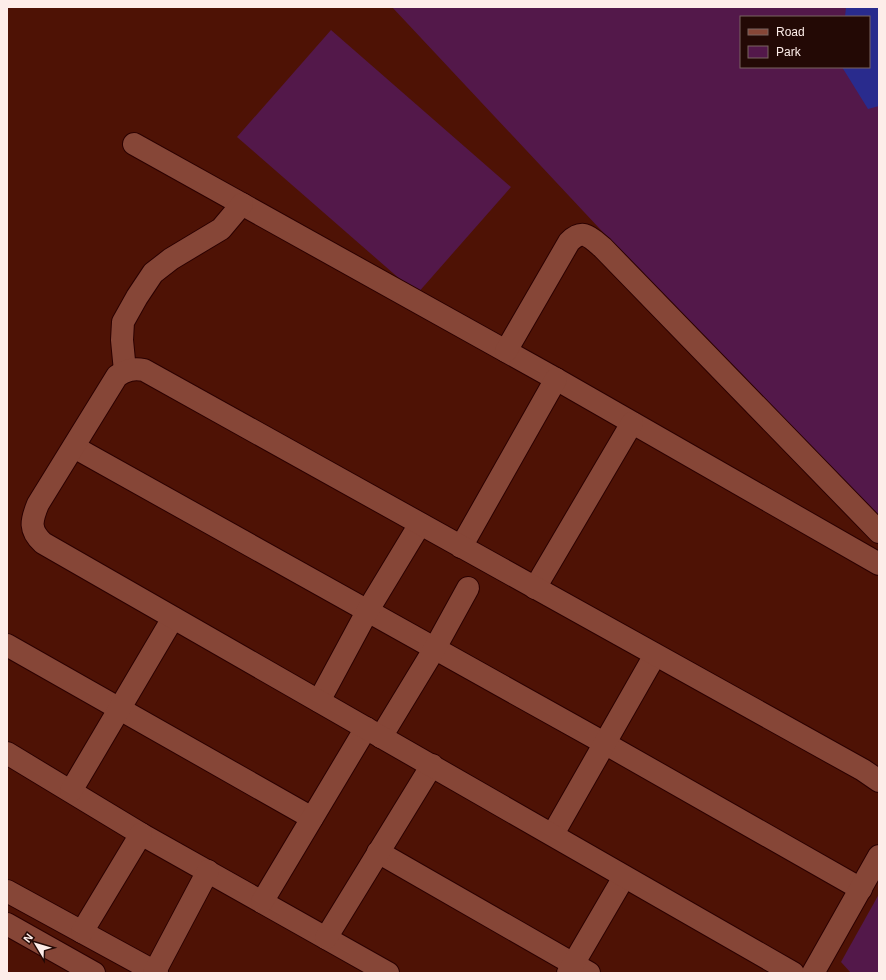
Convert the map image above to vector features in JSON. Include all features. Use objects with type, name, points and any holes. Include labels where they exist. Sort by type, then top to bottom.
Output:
[{"type":"street","points":[[134,144],[556,379],[879,564]]},
{"type":"street","points":[[125,371],[122,340],[123,322],[136,297],[153,273],[171,259],[221,229],[242,204]]},
{"type":"street","points":[[506,351],[569,242],[574,236],[583,234],[591,238],[608,253],[879,532]]},
{"type":"street","points":[[793,973],[553,834],[43,543],[35,535],[32,527],[33,517],[38,504],[117,376],[134,368],[144,370],[856,766],[879,781]]},
{"type":"street","points":[[461,546],[556,379]]},
{"type":"street","points":[[535,588],[632,423]]},
{"type":"street","points":[[74,447],[368,610],[861,889]]},
{"type":"street","points":[[319,701],[368,610],[420,524]]},
{"type":"street","points":[[262,902],[312,818],[435,648],[468,588]]},
{"type":"street","points":[[71,791],[173,618]]},
{"type":"street","points":[[7,646],[312,818]]},
{"type":"street","points":[[553,834],[606,744],[655,655]]},
{"type":"street","points":[[7,753],[141,834],[388,973]]},
{"type":"street","points":[[326,938],[432,765]]},
{"type":"street","points":[[82,932],[141,834]]},
{"type":"street","points":[[378,852],[577,970],[624,876]]},
{"type":"street","points":[[813,973],[879,856]]},
{"type":"street","points":[[7,891],[155,973],[208,871]]},
{"type":"street","points":[[7,924],[94,973]]},
{"type":"green space","points":[[392,7],[879,7],[879,527]]},
{"type":"green space","points":[[331,30],[511,187],[417,294],[237,137]]},
{"type":"green space","points":[[879,894],[879,973],[851,973],[841,962]]},
{"type":"shaded area","points":[[846,7],[879,7],[879,106],[868,109],[843,68],[870,68],[870,16],[845,16]]}]
